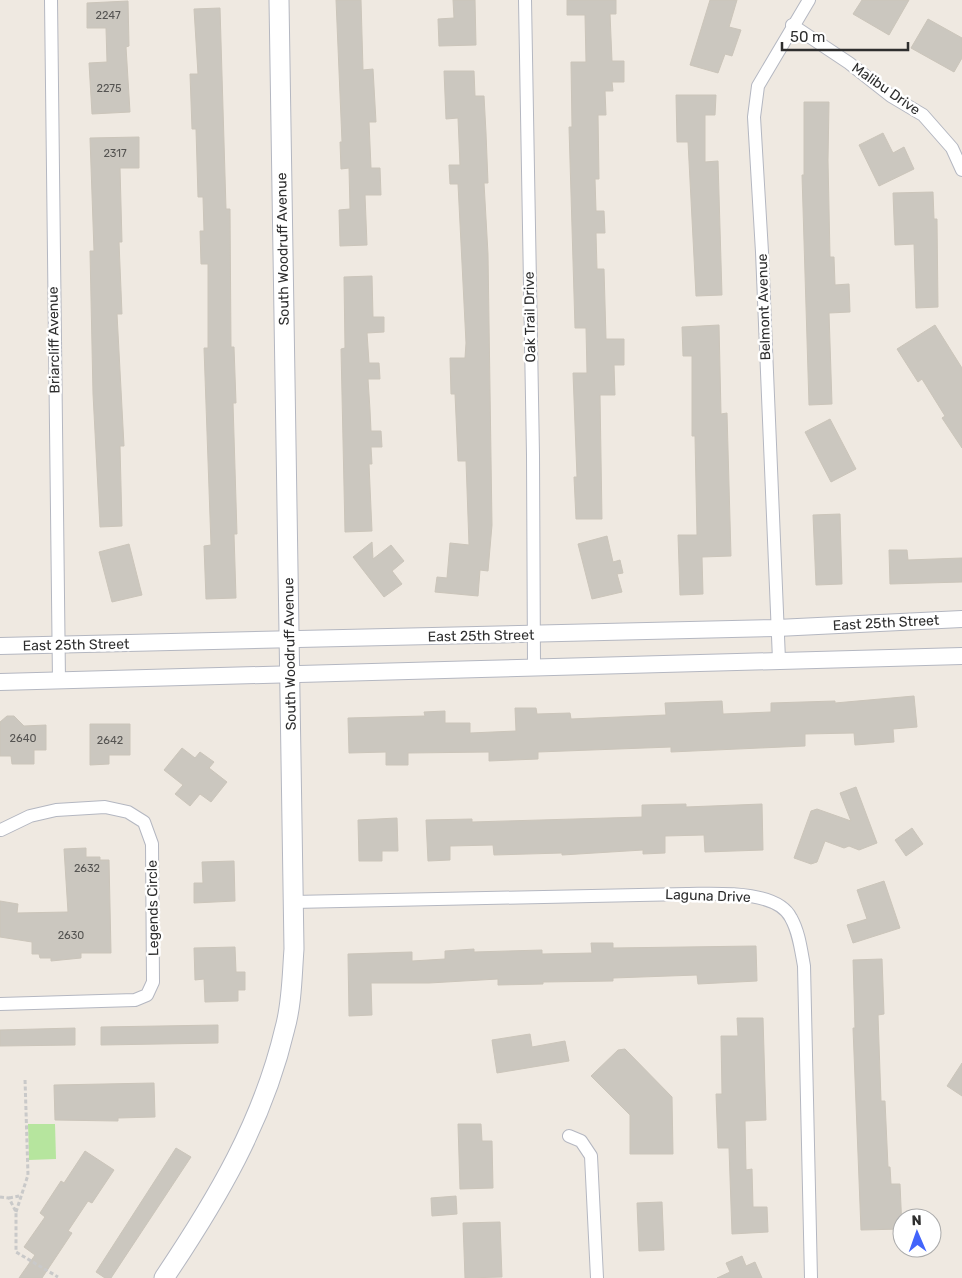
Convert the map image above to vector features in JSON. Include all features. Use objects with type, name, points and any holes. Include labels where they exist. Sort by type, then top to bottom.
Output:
[{"type":"main road","name":"South Woodruff Avenue","points":[[164,1278],[230,1174],[249,1136],[263,1100],[287,1016],[294,949],[279,0]]},
{"type":"street","name":"Briarcliff Avenue","points":[[51,0],[57,645],[59,681]]},
{"type":"street","name":"Oak Trail Drive","points":[[525,0],[533,455],[534,666]]},
{"type":"street","name":"Belmont Avenue","points":[[778,660],[754,118],[758,86],[792,25],[809,0]]},
{"type":"street","name":"Malibu Drive","points":[[792,25],[849,63],[891,96],[923,115],[952,148],[962,170]]},
{"type":"street","name":"East 25th Street","points":[[0,646],[533,635],[777,628],[962,619]]},
{"type":"street","points":[[0,682],[291,675],[534,666],[962,656]]},
{"type":"street","name":"Legends Circle","points":[[0,1004],[135,1000],[147,996],[153,982],[152,844],[144,822],[128,812],[105,807],[56,810],[30,816],[1,830]]},
{"type":"street","name":"Laguna Drive","points":[[293,902],[687,894],[734,894],[770,900],[790,916],[799,940],[804,966],[811,1278]]},
{"type":"street","points":[[569,1136],[581,1141],[591,1156],[597,1278]]},
{"type":"path","points":[[25,1079],[28,1175],[19,1196],[16,1212],[16,1252],[58,1278]]},
{"type":"path","points":[[0,1197],[19,1196]]},
{"type":"path","points":[[9,1198],[16,1212]]},
{"type":"green space","points":[[28,1124],[55,1124],[56,1159],[29,1160]]},
{"type":"building","points":[[336,0],[361,0],[363,70],[373,69],[376,122],[369,122],[371,168],[380,168],[381,195],[365,195],[367,245],[340,246],[339,210],[350,209],[349,168],[341,169],[340,142],[342,142]]},
{"type":"building","points":[[453,0],[475,0],[476,45],[439,46],[438,19],[454,18]]},
{"type":"building","points":[[567,0],[616,0],[616,14],[610,14],[612,61],[624,61],[624,82],[612,82],[613,91],[605,91],[606,115],[598,115],[599,179],[595,179],[596,211],[604,211],[605,233],[596,233],[597,269],[604,269],[606,339],[624,339],[624,365],[614,365],[615,395],[600,395],[602,519],[576,519],[574,477],[577,477],[573,373],[587,373],[586,328],[575,328],[569,127],[572,127],[571,62],[586,62],[585,15],[567,15]]},
{"type":"building","points":[[710,0],[737,0],[729,27],[741,30],[732,56],[725,54],[718,73],[690,65]]},
{"type":"building","points":[[862,0],[909,0],[889,35],[853,14]]},
{"type":"building","points":[[128,1],[129,46],[126,47],[130,112],[92,114],[89,63],[107,62],[106,28],[87,28],[87,3]]},
{"type":"building","points":[[220,8],[226,209],[230,209],[231,347],[234,347],[236,403],[233,403],[237,534],[234,534],[236,598],[206,599],[204,546],[211,545],[204,348],[208,348],[208,264],[201,264],[200,231],[204,231],[203,197],[198,197],[196,129],[192,129],[190,74],[198,74],[194,9]]},
{"type":"building","points":[[928,19],[962,38],[962,58],[954,72],[911,48]]},
{"type":"building","points":[[444,71],[474,71],[475,96],[484,96],[488,183],[484,183],[488,254],[492,525],[488,571],[480,570],[478,596],[435,592],[437,577],[447,578],[450,543],[469,545],[466,461],[458,461],[455,394],[451,394],[450,358],[465,358],[466,343],[458,184],[450,184],[449,165],[460,165],[458,118],[446,119]]},
{"type":"building","points":[[676,95],[716,95],[715,115],[705,115],[705,162],[718,161],[722,295],[696,296],[688,142],[677,142]]},
{"type":"building","points":[[804,102],[829,102],[830,257],[834,257],[835,285],[849,284],[850,312],[829,313],[832,404],[809,405],[802,175],[804,175]]},
{"type":"building","points":[[883,133],[893,153],[904,147],[914,169],[879,186],[859,145]]},
{"type":"building","points":[[139,137],[139,168],[120,168],[122,242],[119,242],[122,314],[117,314],[124,446],[120,446],[122,526],[100,527],[93,394],[90,251],[94,251],[90,138]]},
{"type":"building","points":[[933,192],[934,219],[937,219],[938,307],[916,308],[914,244],[895,245],[893,193]]},
{"type":"building","points":[[372,276],[373,317],[384,317],[384,332],[367,333],[369,363],[379,363],[380,379],[368,379],[371,431],[381,431],[382,447],[371,447],[372,464],[369,464],[372,531],[345,532],[341,349],[345,348],[344,277]]},
{"type":"building","points":[[719,325],[721,414],[727,413],[731,556],[702,557],[703,594],[680,595],[678,535],[697,535],[695,436],[692,436],[692,356],[683,356],[682,327]]},
{"type":"building","points":[[935,325],[962,368],[962,448],[942,418],[945,416],[922,379],[918,382],[897,349]]},
{"type":"building","points":[[830,419],[856,469],[831,482],[805,432]]},
{"type":"building","points":[[840,514],[842,584],[816,585],[813,515]]},
{"type":"building","points":[[607,536],[613,562],[620,560],[623,573],[617,574],[622,592],[592,599],[578,544]]},
{"type":"building","points":[[372,542],[373,559],[391,545],[404,561],[392,571],[402,584],[384,597],[353,557]]},
{"type":"building","points":[[129,544],[142,595],[112,602],[99,552]]},
{"type":"building","points":[[889,550],[907,550],[908,560],[962,558],[962,582],[890,584]]},
{"type":"building","points":[[914,696],[917,727],[893,729],[894,742],[855,745],[854,733],[805,734],[805,746],[671,752],[671,747],[538,752],[538,759],[489,761],[489,752],[408,753],[408,765],[386,765],[386,752],[349,753],[348,718],[425,716],[424,712],[445,711],[445,723],[470,723],[470,733],[516,731],[515,708],[536,708],[537,714],[570,713],[571,719],[666,715],[665,703],[722,701],[723,714],[771,712],[771,703],[835,701],[835,703]]},
{"type":"building","points":[[7,716],[14,716],[24,726],[46,725],[46,750],[34,750],[34,764],[12,764],[11,756],[0,756],[0,722]]},
{"type":"building","points":[[90,724],[130,724],[130,755],[109,755],[109,764],[90,765]]},
{"type":"building","points":[[182,748],[195,758],[200,752],[214,762],[209,768],[227,782],[211,802],[200,794],[190,806],[175,794],[183,785],[164,770]]},
{"type":"building","points":[[856,787],[877,843],[859,850],[849,846],[844,848],[825,841],[817,862],[811,864],[794,858],[811,811],[817,809],[851,821],[840,793]]},
{"type":"building","points":[[686,804],[686,807],[762,804],[763,850],[705,852],[704,835],[665,836],[665,853],[643,854],[643,850],[562,855],[562,853],[494,855],[493,845],[450,846],[450,860],[428,861],[426,820],[472,819],[472,822],[642,817],[642,805]]},
{"type":"building","points":[[397,818],[398,851],[382,851],[382,861],[359,861],[358,820]]},
{"type":"building","points":[[912,828],[923,844],[906,856],[895,840]]},
{"type":"building","points":[[86,848],[86,857],[100,857],[100,860],[109,860],[111,953],[81,953],[81,958],[51,961],[51,958],[40,958],[39,954],[32,954],[32,942],[0,937],[0,901],[18,904],[17,913],[68,912],[64,849]]},
{"type":"building","points":[[234,861],[235,901],[194,903],[194,883],[203,883],[202,862]]},
{"type":"building","points":[[884,881],[900,928],[853,943],[847,925],[867,919],[857,890]]},
{"type":"building","points":[[591,943],[613,943],[613,948],[756,946],[757,981],[698,984],[697,975],[613,978],[613,981],[543,982],[543,984],[498,985],[498,979],[429,983],[371,983],[372,1015],[349,1016],[348,954],[412,952],[412,961],[445,959],[445,951],[474,949],[474,952],[542,950],[542,954],[592,953]]},
{"type":"building","points":[[235,947],[236,972],[245,972],[245,990],[238,990],[238,1001],[205,1002],[204,979],[195,980],[194,948]]},
{"type":"building","points":[[882,959],[884,1014],[878,1015],[881,1101],[885,1101],[888,1167],[890,1167],[891,1184],[900,1184],[901,1208],[892,1208],[892,1229],[861,1230],[853,1028],[855,1028],[853,960]]},
{"type":"building","points":[[737,1018],[763,1018],[766,1120],[745,1121],[746,1170],[752,1169],[753,1207],[767,1207],[768,1232],[732,1234],[729,1148],[718,1148],[716,1094],[722,1094],[721,1036],[738,1036]]},
{"type":"building","points":[[218,1025],[218,1043],[101,1045],[101,1027]]},
{"type":"building","points":[[75,1028],[75,1045],[0,1046],[0,1030]]},
{"type":"building","points":[[530,1034],[532,1047],[565,1041],[569,1061],[497,1073],[492,1040]]},
{"type":"building","points":[[625,1049],[672,1097],[673,1154],[630,1154],[630,1115],[591,1076],[618,1050]]},
{"type":"building","points":[[962,1063],[962,1096],[947,1086]]},
{"type":"building","points":[[154,1083],[155,1117],[118,1118],[118,1121],[55,1120],[54,1085]]},
{"type":"building","points":[[458,1124],[481,1124],[482,1141],[492,1141],[493,1188],[460,1189]]},
{"type":"building","points":[[176,1148],[191,1157],[111,1278],[105,1278],[96,1272]]},
{"type":"building","points":[[85,1151],[114,1170],[92,1203],[88,1201],[68,1231],[72,1233],[42,1278],[19,1278],[35,1255],[24,1247],[45,1217],[40,1213],[61,1181],[64,1183]]},
{"type":"building","points":[[456,1196],[457,1214],[432,1216],[431,1198]]},
{"type":"building","points":[[662,1202],[664,1250],[639,1251],[637,1203]]},
{"type":"building","points":[[500,1222],[502,1277],[465,1278],[463,1223]]},
{"type":"building","points":[[742,1256],[746,1266],[755,1262],[762,1278],[717,1278],[730,1272],[726,1263]]}]
